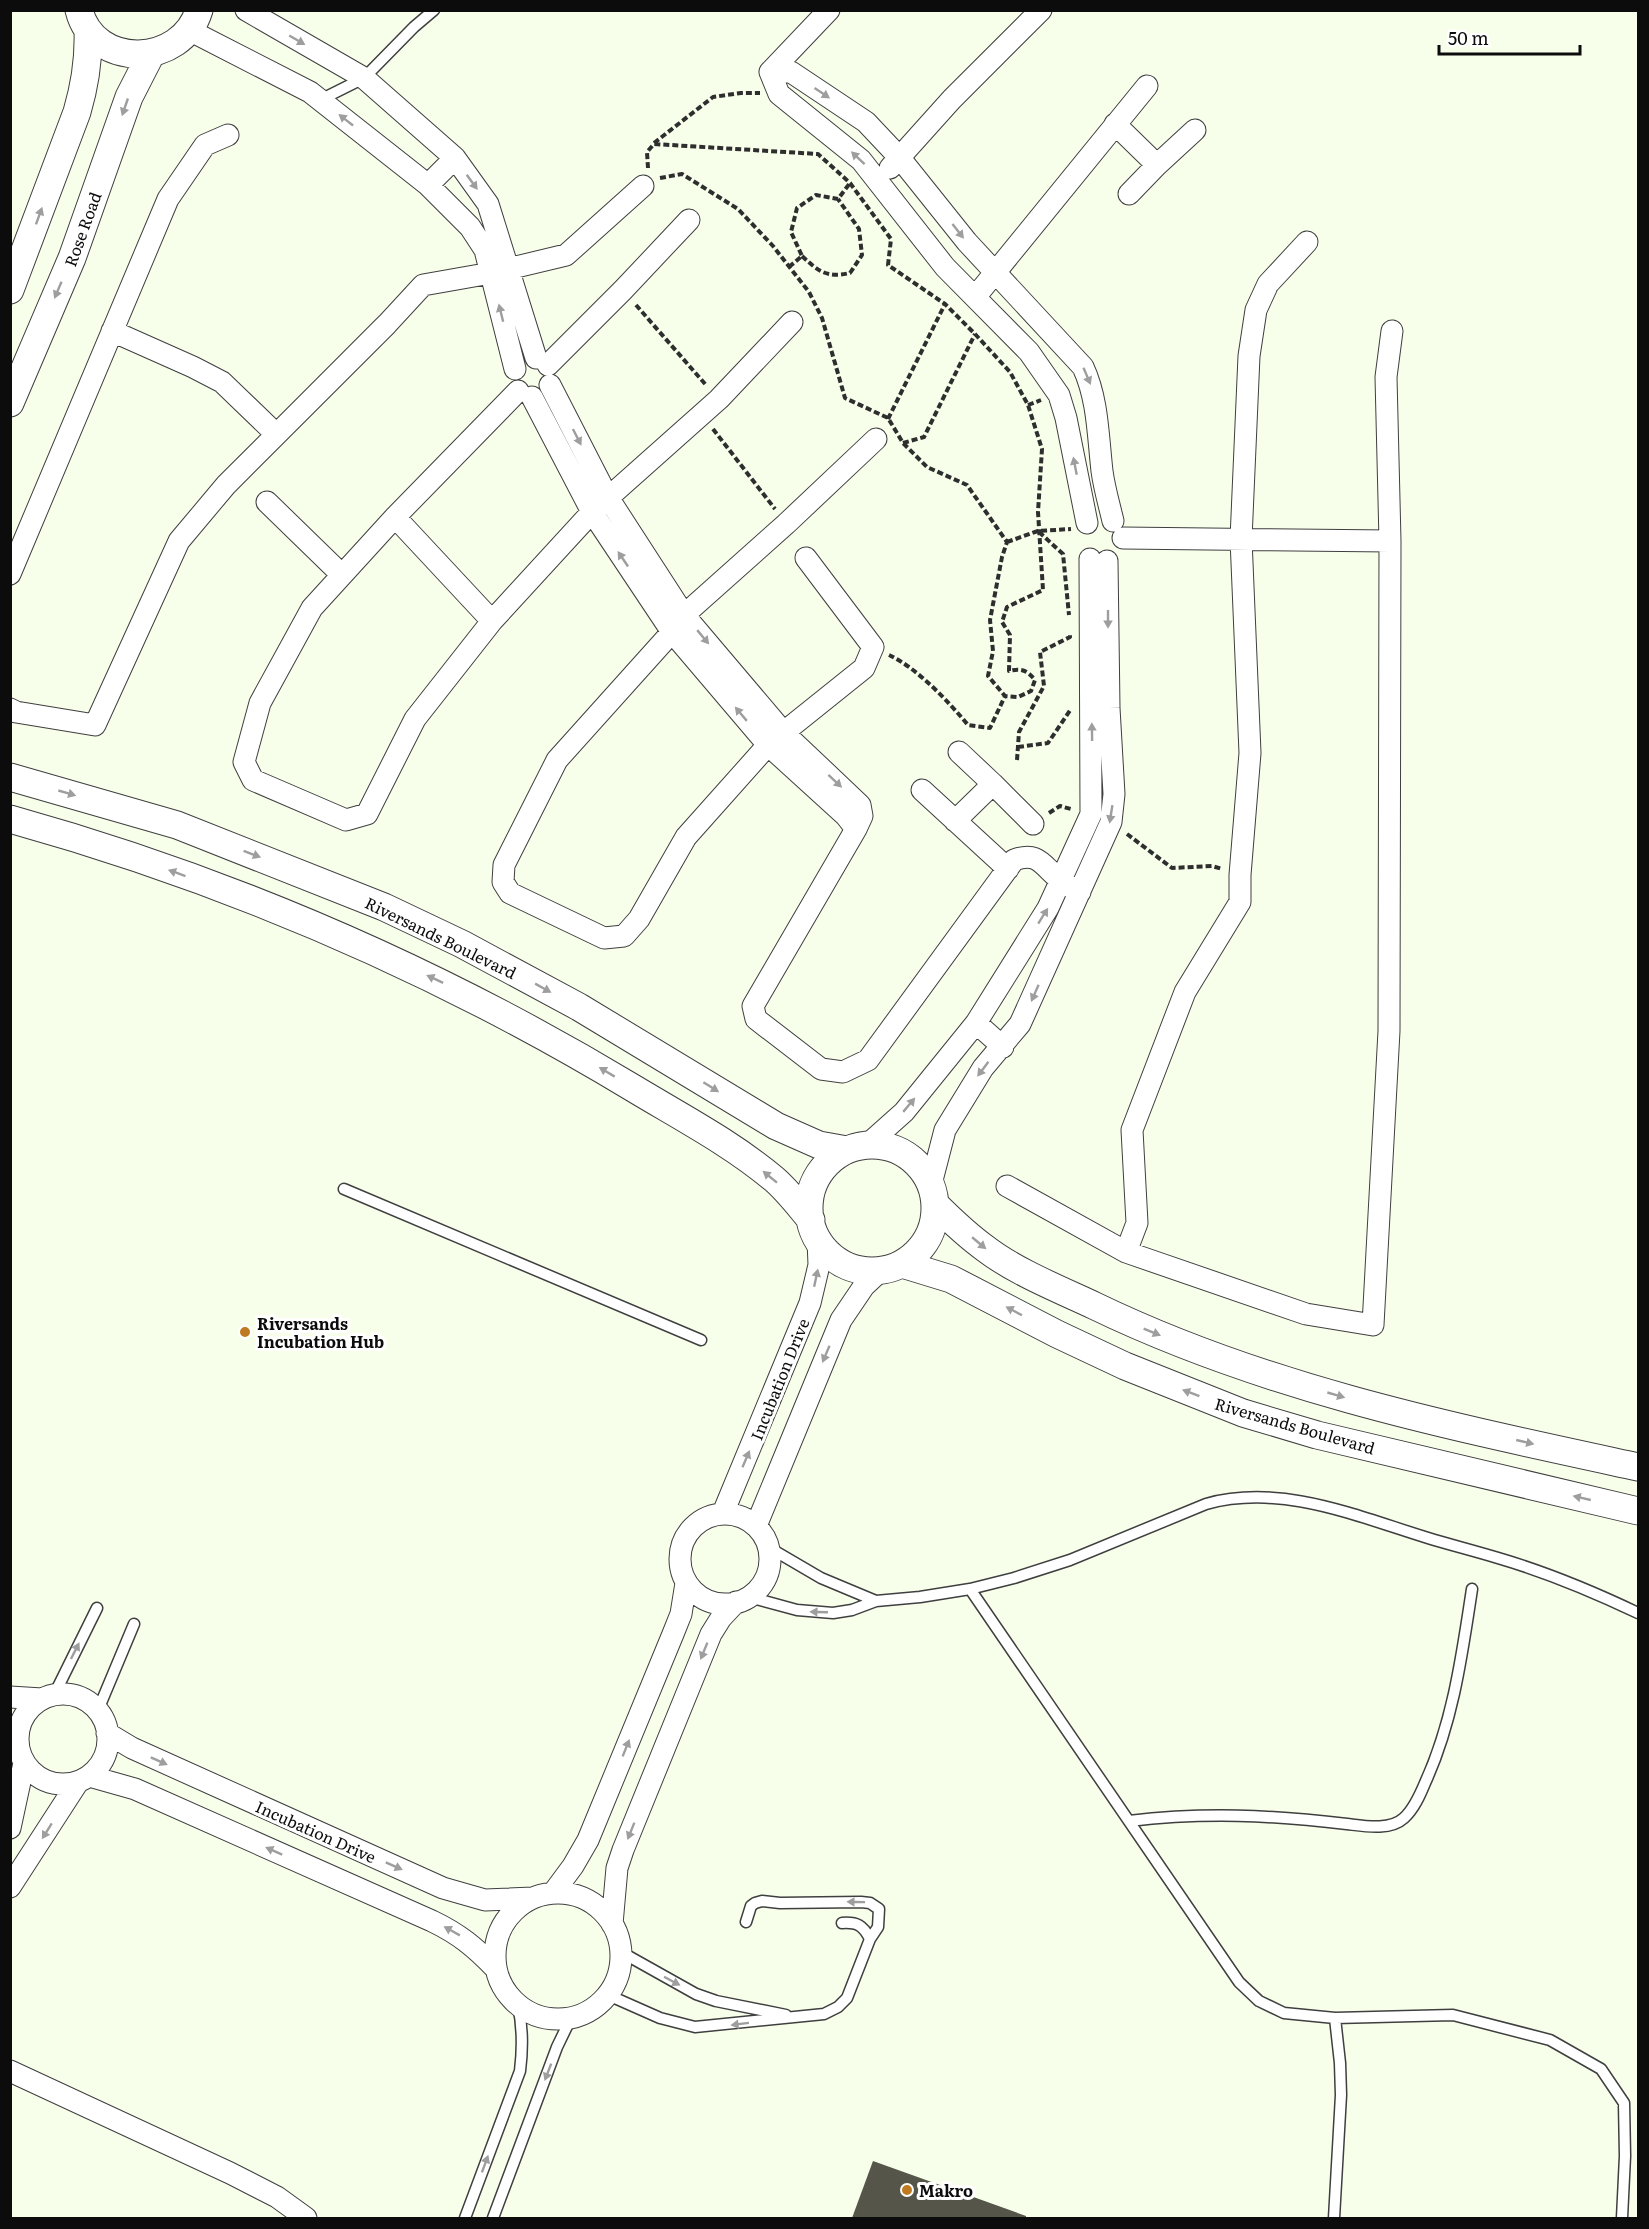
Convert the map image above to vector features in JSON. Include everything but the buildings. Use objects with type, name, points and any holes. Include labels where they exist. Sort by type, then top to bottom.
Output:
[{"type":"street","points":[[246,10],[364,78],[455,158],[488,204],[515,369],[514,382],[525,394],[592,512],[678,624],[776,740],[856,829],[753,1006],[756,1019],[821,1069],[843,1072],[868,1060],[1014,860],[1024,856],[1036,857],[1060,881],[1080,892]]},
{"type":"street","points":[[770,72],[829,10]]},
{"type":"street","points":[[878,182],[997,53],[1041,10]]},
{"type":"street","points":[[81,16],[101,43],[116,51],[133,55],[165,50],[177,42],[194,20],[310,92],[428,185],[470,227],[500,270],[545,370],[607,496],[678,624]]},
{"type":"street","points":[[10,290],[83,92],[88,58],[81,16]]},
{"type":"street","name":"Rose Road","points":[[10,404],[72,258],[129,97],[151,54]]},
{"type":"street","points":[[770,72],[779,94],[861,160],[945,267],[1029,352],[1059,395],[1066,418],[1085,526]]},
{"type":"street","points":[[770,72],[791,72],[866,122],[899,157],[967,242],[1083,367],[1090,383],[1094,402],[1103,475],[1118,529],[1120,551],[1098,560]]},
{"type":"street","points":[[976,296],[1147,86]]},
{"type":"street","points":[[1115,124],[1157,165]]},
{"type":"street","points":[[1129,194],[1194,130]]},
{"type":"street","points":[[10,574],[168,199],[191,163],[206,145],[228,135]]},
{"type":"street","points":[[428,185],[455,158]]},
{"type":"street","points":[[10,709],[16,712],[95,725],[179,541],[226,485],[423,285],[566,255],[646,183]]},
{"type":"street","points":[[689,220],[545,370],[545,392],[525,394],[395,517],[312,608],[260,703],[244,762],[254,780],[346,820],[367,814],[416,719],[492,621],[607,496],[718,399],[792,322]]},
{"type":"street","points":[[1126,1252],[1137,1223],[1132,1130],[1185,992],[1240,902],[1240,875],[1250,753],[1241,539],[1249,356],[1256,310],[1268,284],[1307,242]]},
{"type":"street","points":[[112,331],[222,382],[276,434]]},
{"type":"street","points":[[1007,1186],[1126,1252],[1306,1314],[1373,1325],[1389,1031],[1390,541],[1386,377],[1392,331]]},
{"type":"street","points":[[515,369],[526,359],[545,370]]},
{"type":"street","points":[[806,558],[873,647],[864,668],[776,740],[686,837],[639,919],[624,936],[604,938],[510,893],[503,882],[504,865],[557,760],[678,624],[876,439]]},
{"type":"street","points":[[267,502],[342,575]]},
{"type":"street","points":[[395,517],[492,621]]},
{"type":"street","points":[[1098,560],[1081,548],[1080,535],[1085,526],[1100,518],[1118,529],[1241,539],[1390,541]]},
{"type":"street","points":[[814,1230],[810,1199],[817,1179],[830,1162],[857,1147],[904,1112],[976,1023],[1048,908],[1060,881],[1114,794],[1098,560]]},
{"type":"street","points":[[959,752],[1033,824]]},
{"type":"street","name":"Riversands Boulevard","points":[[10,777],[177,825],[384,907],[462,944],[579,1007],[776,1126],[819,1145],[857,1147]]},
{"type":"street","points":[[955,821],[993,784]]},
{"type":"street","points":[[922,790],[1008,868]]},
{"type":"street","points":[[10,819],[83,840],[262,903],[359,944],[447,985],[573,1053],[731,1147],[774,1179],[830,1254],[844,1265],[862,1270],[891,1267],[917,1253],[927,1239],[934,1222],[933,1194],[945,1130],[983,1068],[1020,1024],[1080,892],[1101,818]]},
{"type":"street","points":[[976,1023],[1003,1047]]},
{"type":"street","points":[[857,1147],[887,1146],[905,1154],[921,1167],[933,1194],[987,1250],[1129,1323],[1278,1378],[1413,1417],[1638,1467]]},
{"type":"street","name":"Incubation Drive","points":[[723,1513],[810,1303],[819,1265],[814,1230]]},
{"type":"street","name":"Riversands Boulevard","points":[[891,1267],[951,1279],[1125,1366],[1244,1413],[1317,1435],[1638,1511]]},
{"type":"street","name":"Incubation Drive","points":[[756,1526],[841,1320],[852,1302],[891,1267]]},
{"type":"street","points":[[612,1924],[617,1868],[623,1850],[711,1634],[721,1618],[760,1587],[767,1575],[770,1561],[768,1547],[763,1534],[756,1526],[738,1515],[723,1513],[707,1516],[694,1525],[685,1538],[680,1552],[680,1568],[686,1583],[696,1594],[708,1601],[722,1604],[742,1600]]},
{"type":"street","points":[[543,1896],[570,1894],[587,1900],[601,1910],[612,1924],[618,1938],[621,1952],[620,1967],[608,1995],[585,2013],[571,2018],[552,2019],[534,2015],[518,2005],[500,1982],[496,1968],[496,1947],[502,1927],[515,1910],[543,1896],[573,1866],[596,1822],[681,1614],[686,1583]]},
{"type":"street","points":[[10,1697],[48,1697],[66,1694],[78,1696],[98,1710],[107,1733],[104,1757],[98,1768],[83,1779],[10,1887]]},
{"type":"street","points":[[10,1828],[18,1737],[25,1714],[48,1697]]},
{"type":"street","name":"Incubation Drive","points":[[107,1733],[132,1749],[443,1888],[485,1900],[543,1896]]},
{"type":"street","points":[[18,1752],[42,1779],[53,1784],[83,1779],[135,1789],[432,1921],[475,1946],[496,1968]]},
{"type":"street","points":[[10,2071],[230,2173],[277,2197],[306,2218]]},
{"type":"lane","points":[[320,100],[364,78],[434,10]]},
{"type":"lane","points":[[344,1189],[701,1340]]},
{"type":"lane","points":[[742,1600],[815,1613],[852,1610],[876,1601],[970,1589],[1070,1560],[1206,1504],[1229,1498],[1267,1496],[1325,1506],[1500,1558],[1565,1581],[1638,1613]]},
{"type":"lane","points":[[768,1547],[821,1578],[876,1601]]},
{"type":"lane","points":[[970,1589],[1239,1982],[1259,2001],[1284,2013],[1335,2018],[1453,2015],[1550,2040],[1601,2069],[1624,2103],[1625,2156],[1622,2218]]},
{"type":"lane","points":[[1129,1821],[1179,1815],[1236,1814],[1370,1826],[1389,1825],[1404,1819],[1417,1801],[1438,1755],[1452,1704],[1473,1589]]},
{"type":"lane","points":[[48,1697],[97,1608]]},
{"type":"lane","points":[[98,1710],[134,1624]]},
{"type":"lane","points":[[608,1995],[660,2018],[695,2027],[825,2014],[843,2003],[850,1991],[880,1918],[879,1909],[870,1903],[762,1901],[755,1902],[746,1922]]},
{"type":"lane","points":[[842,1923],[860,1925],[870,1939]]},
{"type":"lane","points":[[621,1952],[696,1994],[716,2001],[798,2017]]},
{"type":"lane","points":[[465,2218],[520,2071],[523,2026],[518,2005]]},
{"type":"lane","points":[[493,2218],[553,2058],[571,2018]]},
{"type":"lane","points":[[1334,2218],[1341,2095],[1335,2018]]},
{"type":"path","points":[[779,94],[741,93],[713,97],[647,152],[646,183],[682,174],[738,209],[809,292],[822,318],[844,398],[888,418],[903,443],[927,467],[967,485],[1008,542]]},
{"type":"path","points":[[654,144],[818,154],[850,183],[891,239],[888,265],[945,304],[1010,372],[1028,405],[1042,448],[1038,531],[1043,590],[1006,607],[1002,622],[1010,635],[1009,671],[1018,668],[1029,673],[1035,680],[1031,691],[1018,696],[1005,696],[988,676],[993,651],[990,620],[1002,557],[1008,542],[1038,531],[1085,526]]},
{"type":"path","points":[[838,199],[850,183]]},
{"type":"path","points":[[816,195],[838,199],[859,229],[862,255],[850,273],[834,277],[816,270],[802,256],[791,232],[797,208],[816,195]]},
{"type":"path","points":[[789,267],[802,256]]},
{"type":"path","points":[[623,290],[718,399]]},
{"type":"path","points":[[876,439],[945,304]]},
{"type":"path","points":[[903,443],[924,437],[975,334]]},
{"type":"path","points":[[702,414],[786,524]]},
{"type":"path","points":[[1038,531],[1064,554],[1071,648]]},
{"type":"path","points":[[1017,760],[1019,732],[1044,686],[1040,652],[1071,637]]},
{"type":"path","points":[[873,647],[899,659],[908,666],[968,725],[990,728],[1005,696]]},
{"type":"path","points":[[1018,747],[1048,743],[1072,707]]},
{"type":"path","points":[[1033,824],[1060,806],[1101,818],[1172,868],[1212,866],[1240,875]]},
{"type":"place","name":"Riversands Incubation Hub","points":[[245,1332]]},
{"type":"place","name":"Makro","points":[[907,2190]]}]
